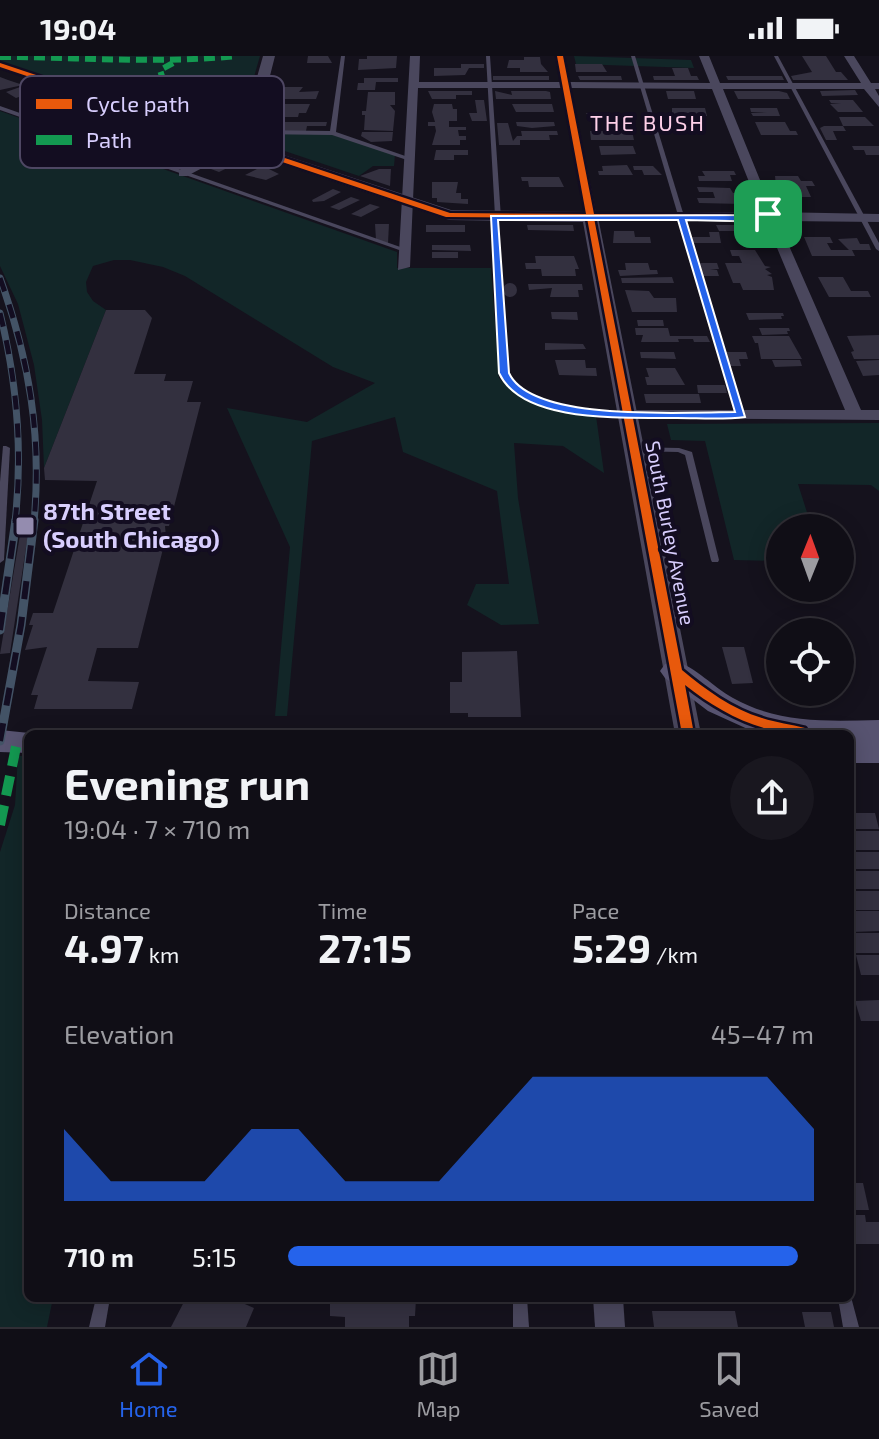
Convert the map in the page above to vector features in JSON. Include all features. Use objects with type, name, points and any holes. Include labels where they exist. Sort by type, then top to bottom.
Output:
[{"type":"main road","points":[[675,671],[705,696],[746,719],[779,730]]},
{"type":"main road","points":[[854,732],[879,731]]},
{"type":"main road","points":[[0,741],[24,742]]},
{"type":"main road","points":[[854,752],[879,752]]},
{"type":"street","points":[[263,76],[269,56]]},
{"type":"street","points":[[403,267],[415,56]]},
{"type":"street","name":"South Burley Avenue","points":[[560,56],[687,730]]},
{"type":"street","points":[[704,56],[855,415]]},
{"type":"street","points":[[849,56],[873,86],[879,104]]},
{"type":"street","points":[[0,65],[36,76]]},
{"type":"street","points":[[413,85],[873,86]]},
{"type":"street","points":[[284,155],[407,203],[449,215],[496,218],[879,218]]},
{"type":"street","points":[[183,173],[192,168]]},
{"type":"street","points":[[627,415],[879,415]]},
{"type":"street","points":[[608,1302],[610,1327]]},
{"type":"lane","points":[[333,133],[343,56]]},
{"type":"lane","points":[[488,56],[504,373],[508,383],[531,399],[585,414],[627,415]]},
{"type":"lane","points":[[633,56],[741,415]]},
{"type":"lane","points":[[776,56],[879,249]]},
{"type":"lane","points":[[0,108],[20,115]]},
{"type":"lane","points":[[284,136],[333,133],[409,159]]},
{"type":"lane","points":[[169,168],[404,250]]},
{"type":"lane","points":[[0,560],[6,448]]},
{"type":"lane","points":[[633,449],[679,450],[689,454],[715,560]]},
{"type":"lane","points":[[97,1327],[102,1302]]},
{"type":"lane","points":[[520,1302],[521,1327]]},
{"type":"lane","points":[[846,1302],[851,1327]]},
{"type":"green space","points":[[0,56],[260,56],[254,76],[43,76],[0,62]]},
{"type":"green space","points":[[574,56],[691,60],[694,68],[576,64]]},
{"type":"green space","points":[[0,111],[20,118],[20,168],[160,168],[397,252],[397,268],[491,268],[499,378],[519,395],[543,406],[596,416],[604,473],[563,446],[514,443],[518,498],[539,624],[501,625],[467,605],[476,584],[509,584],[497,491],[403,452],[395,417],[312,441],[287,716],[275,716],[290,547],[227,408],[307,422],[375,383],[333,367],[185,276],[163,267],[114,260],[93,266],[86,282],[87,292],[93,301],[106,310],[44,468],[42,420],[34,365],[18,304],[0,266]]},
{"type":"green space","points":[[284,134],[330,134],[395,155],[394,166],[373,166],[359,176],[284,151]]},
{"type":"green space","points":[[879,423],[879,491],[871,485],[798,484],[808,514],[766,514],[766,561],[734,560],[705,441],[671,440],[667,424]]},
{"type":"green space","points":[[18,756],[24,756],[24,1302],[52,1302],[47,1327],[0,1327],[0,852],[15,805]]},
{"type":"building","points":[[308,56],[328,56],[332,63],[307,63]]},
{"type":"building","points":[[367,56],[397,56],[396,68],[358,70],[359,59],[367,59]]},
{"type":"building","points":[[802,56],[826,56],[836,72],[841,72],[848,80],[793,80],[791,76],[812,72]]},
{"type":"building","points":[[524,57],[540,57],[541,64],[548,72],[520,72],[520,68],[507,68],[509,60],[524,60]]},
{"type":"building","points":[[461,64],[484,64],[484,68],[469,68],[465,75],[434,76],[434,68],[461,68]]},
{"type":"building","points":[[575,64],[602,64],[607,72],[576,72]]},
{"type":"building","points":[[672,68],[688,68],[691,76],[697,76],[699,80],[654,80],[653,76],[675,76]]},
{"type":"building","points":[[493,76],[549,76],[549,80],[493,80]]},
{"type":"building","points":[[578,76],[621,76],[622,80],[580,80]]},
{"type":"building","points":[[726,76],[782,76],[784,80],[728,80]]},
{"type":"building","points":[[0,77],[20,84],[20,86],[0,90]]},
{"type":"building","points":[[364,78],[398,78],[398,82],[376,82],[375,90],[357,90],[358,83],[364,83]]},
{"type":"building","points":[[20,87],[20,97],[16,98],[6,92]]},
{"type":"building","points":[[284,87],[303,87],[299,92],[319,91],[316,99],[284,99]]},
{"type":"building","points":[[855,90],[858,95],[822,96],[820,91]]},
{"type":"building","points":[[428,91],[472,91],[472,95],[432,99]]},
{"type":"building","points":[[495,91],[512,95],[511,91],[546,91],[550,92],[551,99],[496,99]]},
{"type":"building","points":[[666,91],[694,91],[696,99],[668,99]]},
{"type":"building","points":[[734,91],[779,91],[787,93],[790,99],[738,99]]},
{"type":"building","points":[[368,92],[395,92],[395,105],[390,105],[395,111],[393,131],[364,130],[365,115],[362,111],[366,111]]},
{"type":"building","points":[[475,100],[484,100],[487,121],[472,121],[469,113],[477,113]]},
{"type":"building","points":[[829,100],[853,100],[863,112],[838,112],[830,104],[841,103],[831,103]]},
{"type":"building","points":[[284,104],[310,104],[306,113],[299,113],[298,117],[284,117]]},
{"type":"building","points":[[434,104],[452,104],[453,109],[457,109],[457,121],[449,121],[449,127],[466,127],[466,130],[458,130],[459,136],[466,136],[466,140],[460,140],[460,145],[432,145],[436,131],[435,126],[428,126],[428,122],[435,122],[432,112]]},
{"type":"building","points":[[512,104],[552,104],[554,112],[516,112]]},
{"type":"building","points":[[672,108],[705,108],[707,116],[672,116]]},
{"type":"building","points":[[750,108],[777,108],[780,116],[753,116],[751,113],[767,112],[751,112]]},
{"type":"building","points":[[586,113],[608,113],[611,120],[591,120]]},
{"type":"building","points":[[839,117],[865,117],[874,126],[843,126]]},
{"type":"building","points":[[284,122],[327,122],[326,126],[307,126],[306,131],[284,131]]},
{"type":"building","points":[[516,122],[554,122],[555,126],[532,128],[517,126]]},
{"type":"building","points":[[755,122],[785,122],[790,131],[796,131],[798,135],[761,135]]},
{"type":"building","points":[[497,123],[508,123],[513,141],[517,136],[522,136],[521,131],[557,131],[558,135],[549,135],[550,140],[520,140],[520,145],[499,145]]},
{"type":"building","points":[[843,126],[846,131],[833,131],[837,140],[826,140],[820,128]]},
{"type":"building","points":[[590,131],[632,131],[634,140],[591,140]]},
{"type":"building","points":[[362,132],[393,132],[392,141],[371,142],[361,136]]},
{"type":"building","points":[[599,146],[633,146],[636,154],[601,155]]},
{"type":"building","points":[[852,146],[879,146],[879,155],[866,155],[864,150],[854,150]]},
{"type":"building","points":[[436,150],[468,150],[468,155],[454,155],[454,160],[434,160]]},
{"type":"building","points":[[627,165],[633,175],[599,175],[598,171],[603,171],[602,166]]},
{"type":"building","points":[[633,166],[653,166],[662,175],[644,175],[642,170],[634,170]]},
{"type":"building","points":[[259,168],[279,174],[266,180],[245,175]]},
{"type":"building","points":[[379,169],[391,169],[390,186],[360,176]]},
{"type":"building","points":[[702,171],[734,171],[736,175],[730,175],[732,181],[699,181],[698,176],[705,176]]},
{"type":"building","points":[[775,176],[798,176],[801,181],[812,181],[815,186],[806,186],[811,197],[793,197],[790,192],[783,192],[781,186],[776,186]]},
{"type":"building","points":[[521,177],[559,177],[564,187],[529,187],[528,181],[522,181]]},
{"type":"building","points":[[432,182],[458,182],[456,193],[461,193],[461,199],[468,199],[468,204],[437,202],[437,198],[432,198]]},
{"type":"building","points":[[697,187],[730,188],[733,193],[742,193],[742,204],[699,203],[697,198],[715,198],[713,192],[699,192]]},
{"type":"building","points":[[333,189],[341,192],[324,201],[313,202],[312,200]]},
{"type":"building","points":[[351,197],[360,200],[339,210],[330,207]]},
{"type":"building","points":[[370,204],[380,207],[361,217],[351,214]]},
{"type":"building","points":[[375,224],[389,224],[388,243],[376,240]]},
{"type":"building","points":[[426,225],[465,225],[465,232],[426,232]]},
{"type":"building","points":[[527,225],[573,225],[574,231],[528,230]]},
{"type":"building","points":[[716,225],[755,225],[757,231],[719,231]]},
{"type":"building","points":[[614,231],[634,231],[635,237],[650,237],[651,243],[613,243]]},
{"type":"building","points":[[709,232],[719,232],[721,243],[693,243],[692,237],[710,237]]},
{"type":"building","points":[[804,237],[830,237],[833,243],[827,243],[831,250],[852,250],[855,256],[812,256]]},
{"type":"building","points":[[857,238],[860,244],[869,244],[871,250],[849,250],[838,239]]},
{"type":"building","points":[[432,245],[470,245],[471,251],[432,250]]},
{"type":"building","points":[[730,250],[755,250],[765,266],[771,267],[765,269],[772,274],[767,275],[772,277],[774,290],[743,290],[740,283],[733,283],[725,263],[742,263],[739,256],[732,256]]},
{"type":"building","points":[[432,252],[458,252],[458,258],[432,258]]},
{"type":"building","points":[[535,256],[574,256],[579,269],[575,269],[576,276],[542,276],[541,269],[526,269],[525,263],[536,263]]},
{"type":"building","points":[[625,263],[648,263],[650,270],[657,270],[658,274],[620,276],[618,270],[626,270]]},
{"type":"building","points":[[698,263],[717,263],[719,269],[710,269],[717,270],[719,276],[703,276]]},
{"type":"building","points":[[672,277],[674,283],[622,283],[621,278]]},
{"type":"building","points":[[818,277],[843,277],[851,291],[868,291],[871,297],[829,297]]},
{"type":"building","points":[[510,283],[517,290],[510,297],[503,290]]},
{"type":"building","points":[[528,284],[582,284],[583,290],[578,290],[579,297],[550,297],[552,288],[529,290]]},
{"type":"building","points":[[625,290],[649,291],[654,298],[676,298],[677,312],[632,312]]},
{"type":"building","points":[[106,310],[145,310],[152,318],[134,374],[166,374],[164,381],[193,381],[187,402],[201,402],[169,526],[165,526],[166,537],[138,648],[97,648],[88,681],[139,682],[132,709],[34,709],[38,695],[31,695],[47,647],[25,650],[33,625],[29,625],[33,613],[53,613],[97,481],[45,480],[44,468]]},
{"type":"building","points":[[551,312],[577,312],[578,320],[552,319]]},
{"type":"building","points":[[746,313],[783,313],[784,316],[781,316],[782,319],[749,320]]},
{"type":"building","points":[[637,320],[663,320],[664,326],[638,326]]},
{"type":"building","points":[[635,328],[668,328],[670,336],[707,336],[710,342],[678,339],[679,342],[641,342],[643,335],[636,335]]},
{"type":"building","points":[[759,328],[789,328],[790,331],[787,331],[788,334],[762,335]]},
{"type":"building","points":[[879,335],[879,359],[854,359],[847,336]]},
{"type":"building","points":[[752,336],[789,336],[802,359],[761,359],[758,343]]},
{"type":"building","points":[[545,343],[583,344],[586,349],[545,350]]},
{"type":"building","points":[[640,352],[674,352],[676,359],[641,358]]},
{"type":"building","points":[[725,352],[746,352],[748,359],[739,359],[741,366],[730,366]]},
{"type":"building","points":[[555,360],[585,360],[586,368],[596,368],[597,376],[559,375]]},
{"type":"building","points":[[772,360],[800,360],[802,366],[775,367]]},
{"type":"building","points":[[879,360],[879,375],[863,376],[856,361]]},
{"type":"building","points":[[646,368],[675,368],[685,385],[647,385],[645,377],[649,377]]},
{"type":"building","points":[[697,385],[725,385],[727,393],[698,393]]},
{"type":"building","points":[[644,394],[699,394],[701,403],[646,403]]},
{"type":"building","points":[[29,528],[10,653],[0,654],[21,529]]},
{"type":"building","points":[[722,647],[744,647],[753,683],[732,684]]},
{"type":"building","points":[[517,651],[521,717],[468,717],[468,713],[450,713],[450,682],[462,682],[462,652]]},
{"type":"building","points":[[854,813],[875,813],[879,829],[854,829]]},
{"type":"building","points":[[854,831],[879,831],[879,850],[854,850]]},
{"type":"building","points":[[854,852],[879,852],[879,869],[854,869]]},
{"type":"building","points":[[854,871],[879,871],[879,889],[854,889]]},
{"type":"building","points":[[854,891],[879,891],[879,910],[854,910]]},
{"type":"building","points":[[854,911],[879,911],[879,931],[854,932]]},
{"type":"building","points":[[854,933],[879,933],[879,953],[856,953]]},
{"type":"building","points":[[856,955],[879,955],[879,975],[861,975]]},
{"type":"building","points":[[879,1000],[879,1021],[861,1021],[855,1001]]},
{"type":"building","points":[[854,1183],[863,1183],[869,1210],[854,1210]]},
{"type":"building","points":[[854,1215],[865,1215],[866,1222],[879,1222],[879,1244],[854,1244]]},
{"type":"building","points":[[184,1302],[240,1302],[254,1308],[246,1327],[171,1327]]},
{"type":"building","points":[[330,1302],[416,1302],[415,1316],[409,1316],[409,1327],[345,1327],[345,1317],[330,1316]]},
{"type":"building","points":[[652,1311],[735,1311],[738,1327],[654,1327]]},
{"type":"building","points":[[802,1312],[831,1312],[834,1327],[805,1327]]},
{"type":"railway","points":[[0,278],[19,338],[31,398],[36,459],[34,522]]},
{"type":"railway","points":[[0,313],[11,365],[17,417],[15,522]]},
{"type":"railway","points":[[0,630],[16,520]]},
{"type":"railway","points":[[0,741],[21,625],[34,520]]},
{"type":"marked path","points":[[0,57],[107,57],[177,62],[237,56]]},
{"type":"marked path","points":[[162,76],[160,70],[173,63]]},
{"type":"marked path","points":[[0,825],[17,742]]},
{"type":"cycle path","points":[[560,56],[687,730]]},
{"type":"cycle path","points":[[0,65],[33,76]]},
{"type":"cycle path","points":[[284,160],[449,215],[755,217],[768,214],[779,218],[772,222],[761,217]]},
{"type":"cycle path","points":[[675,671],[733,712],[796,730]]},
{"type":"place","name":"87th Street (South Chicago)","points":[[25,526]]},
{"type":"district","name":"THE BUSH","points":[[648,123]]},
{"type":"route","points":[[768,214],[761,217],[682,217],[573,217],[494,218],[504,373],[508,383],[531,399],[585,414],[741,415],[682,217],[755,217],[761,217],[772,222],[779,219],[776,215],[768,214]]}]
